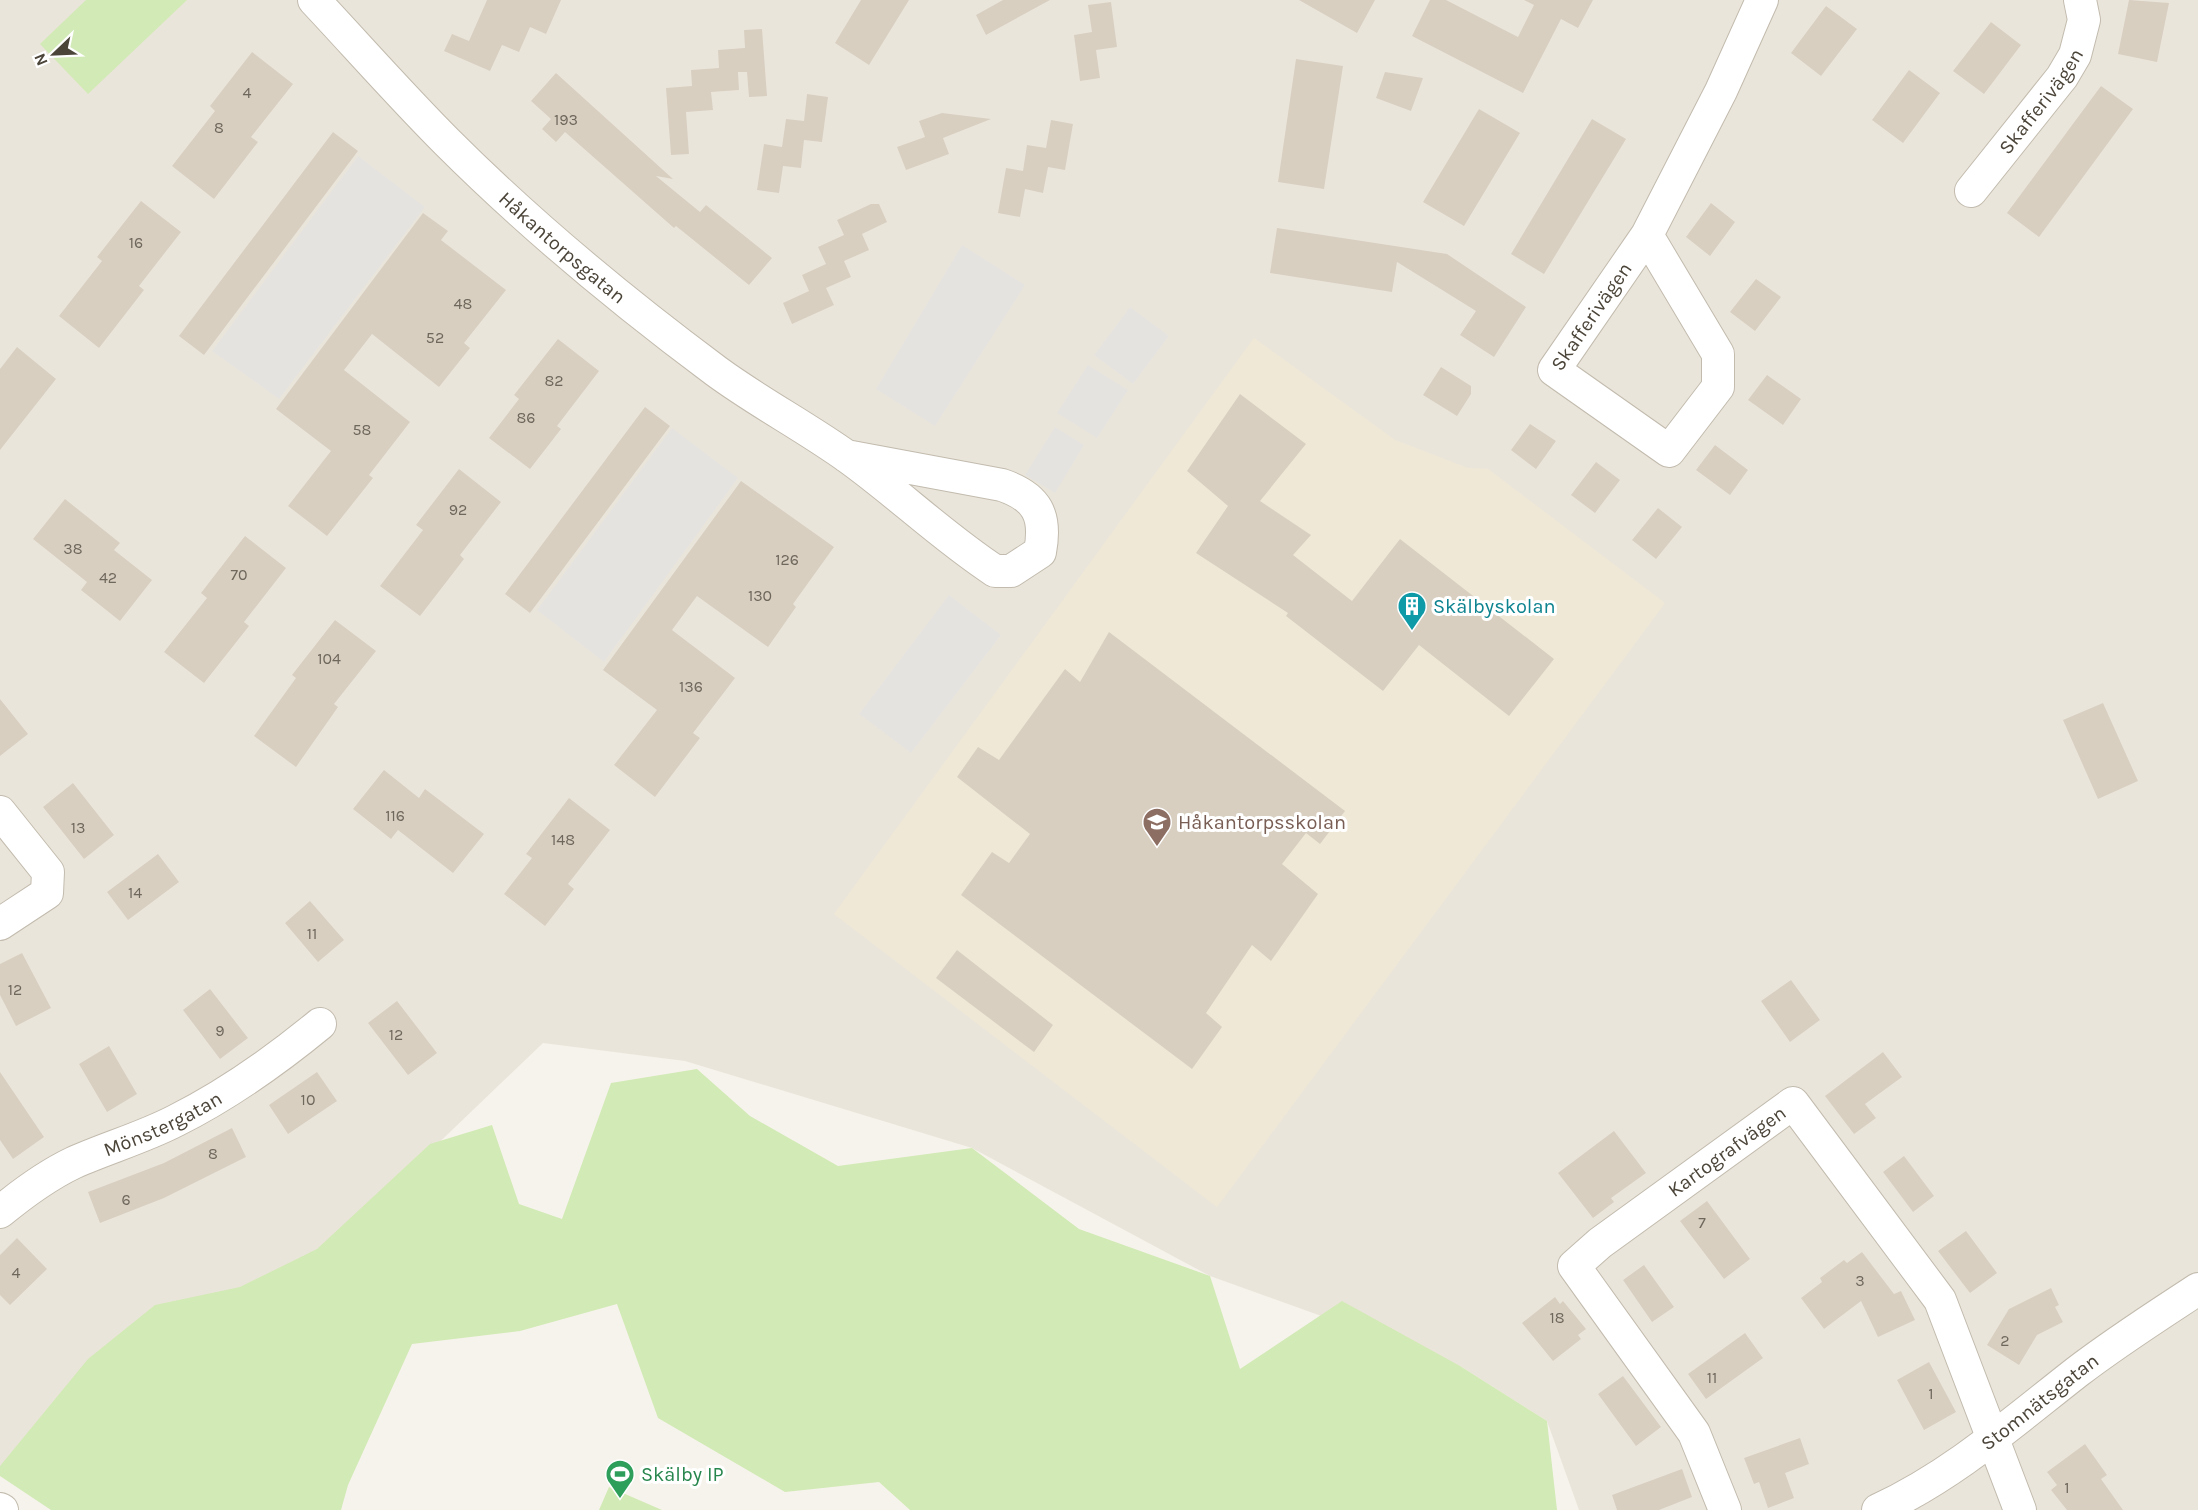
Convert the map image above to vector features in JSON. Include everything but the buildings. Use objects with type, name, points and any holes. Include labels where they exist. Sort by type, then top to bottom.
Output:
[{"type":"street","name":"Håkantorpsgatan","points":[[314,0],[448,143],[580,263],[717,372],[846,456],[891,489],[926,521],[995,571],[1011,571],[1040,552],[1043,535],[1041,518],[1033,503],[1022,492],[1002,485],[846,456]]},
{"type":"street","name":"Skafferivägen","points":[[1647,236],[1718,354],[1718,387],[1669,450],[1554,370],[1647,236],[1721,91],[1762,0]]},
{"type":"street","name":"Skafferivägen","points":[[1971,190],[2062,77],[2075,55],[2084,20],[2080,0]]},
{"type":"street","points":[[0,812],[48,872],[47,893],[0,924]]},
{"type":"street","name":"Mönstergatan","points":[[0,1212],[29,1187],[73,1163],[148,1134],[202,1107],[281,1057],[320,1024]]},
{"type":"street","name":"Kartografvägen","points":[[1725,1510],[1694,1433],[1574,1266],[1600,1243],[1793,1103],[1940,1300],[1993,1441]]},
{"type":"street","name":"Stomnätsgatan","points":[[1878,1510],[1912,1494],[1993,1441],[2078,1372],[2198,1289]]},
{"type":"street","points":[[1993,1441],[2020,1510]]},
{"type":"shaded area","points":[[0,0],[2198,0],[2198,1510],[1579,1510],[1547,1421],[1460,1366],[1210,1276],[972,1148],[685,1061],[543,1043],[353,1225],[0,1476]]},
{"type":"shaded area","points":[[358,156],[425,207],[279,399],[212,351]]},
{"type":"shaded area","points":[[962,245],[1025,285],[935,426],[876,389]]},
{"type":"shaded area","points":[[1130,307],[1169,336],[1133,384],[1094,355]]},
{"type":"shaded area","points":[[1254,338],[1395,440],[1468,468],[1488,469],[1665,603],[1217,1207],[834,914]]},
{"type":"shaded area","points":[[1088,365],[1128,390],[1097,438],[1057,413]]},
{"type":"shaded area","points":[[1055,427],[1084,445],[1055,493],[1025,475]]},
{"type":"shaded area","points":[[672,428],[738,478],[604,662],[537,610]]},
{"type":"shaded area","points":[[949,595],[1001,635],[911,753],[859,714]]},
{"type":"green space","points":[[86,0],[187,0],[88,94],[40,44]]},
{"type":"green space","points":[[697,1069],[750,1116],[838,1166],[972,1148],[1079,1229],[1210,1276],[1240,1369],[1342,1301],[1460,1366],[1547,1421],[1557,1510],[910,1510],[879,1482],[785,1492],[658,1418],[617,1304],[520,1331],[412,1344],[348,1485],[341,1510],[51,1510],[0,1476],[0,1466],[88,1359],[155,1305],[240,1287],[317,1249],[430,1144],[492,1125],[519,1204],[562,1219],[611,1083]]},
{"type":"green space","name":"Skälby IP","points":[[609,1487],[662,1510],[599,1510]]},
{"type":"place","name":"Skälbyskolan","points":[[1412,632]]},
{"type":"place","name":"Håkantorpsskolan","points":[[1157,848]]},
{"type":"place","name":"Skälby IP","points":[[620,1500]]}]
